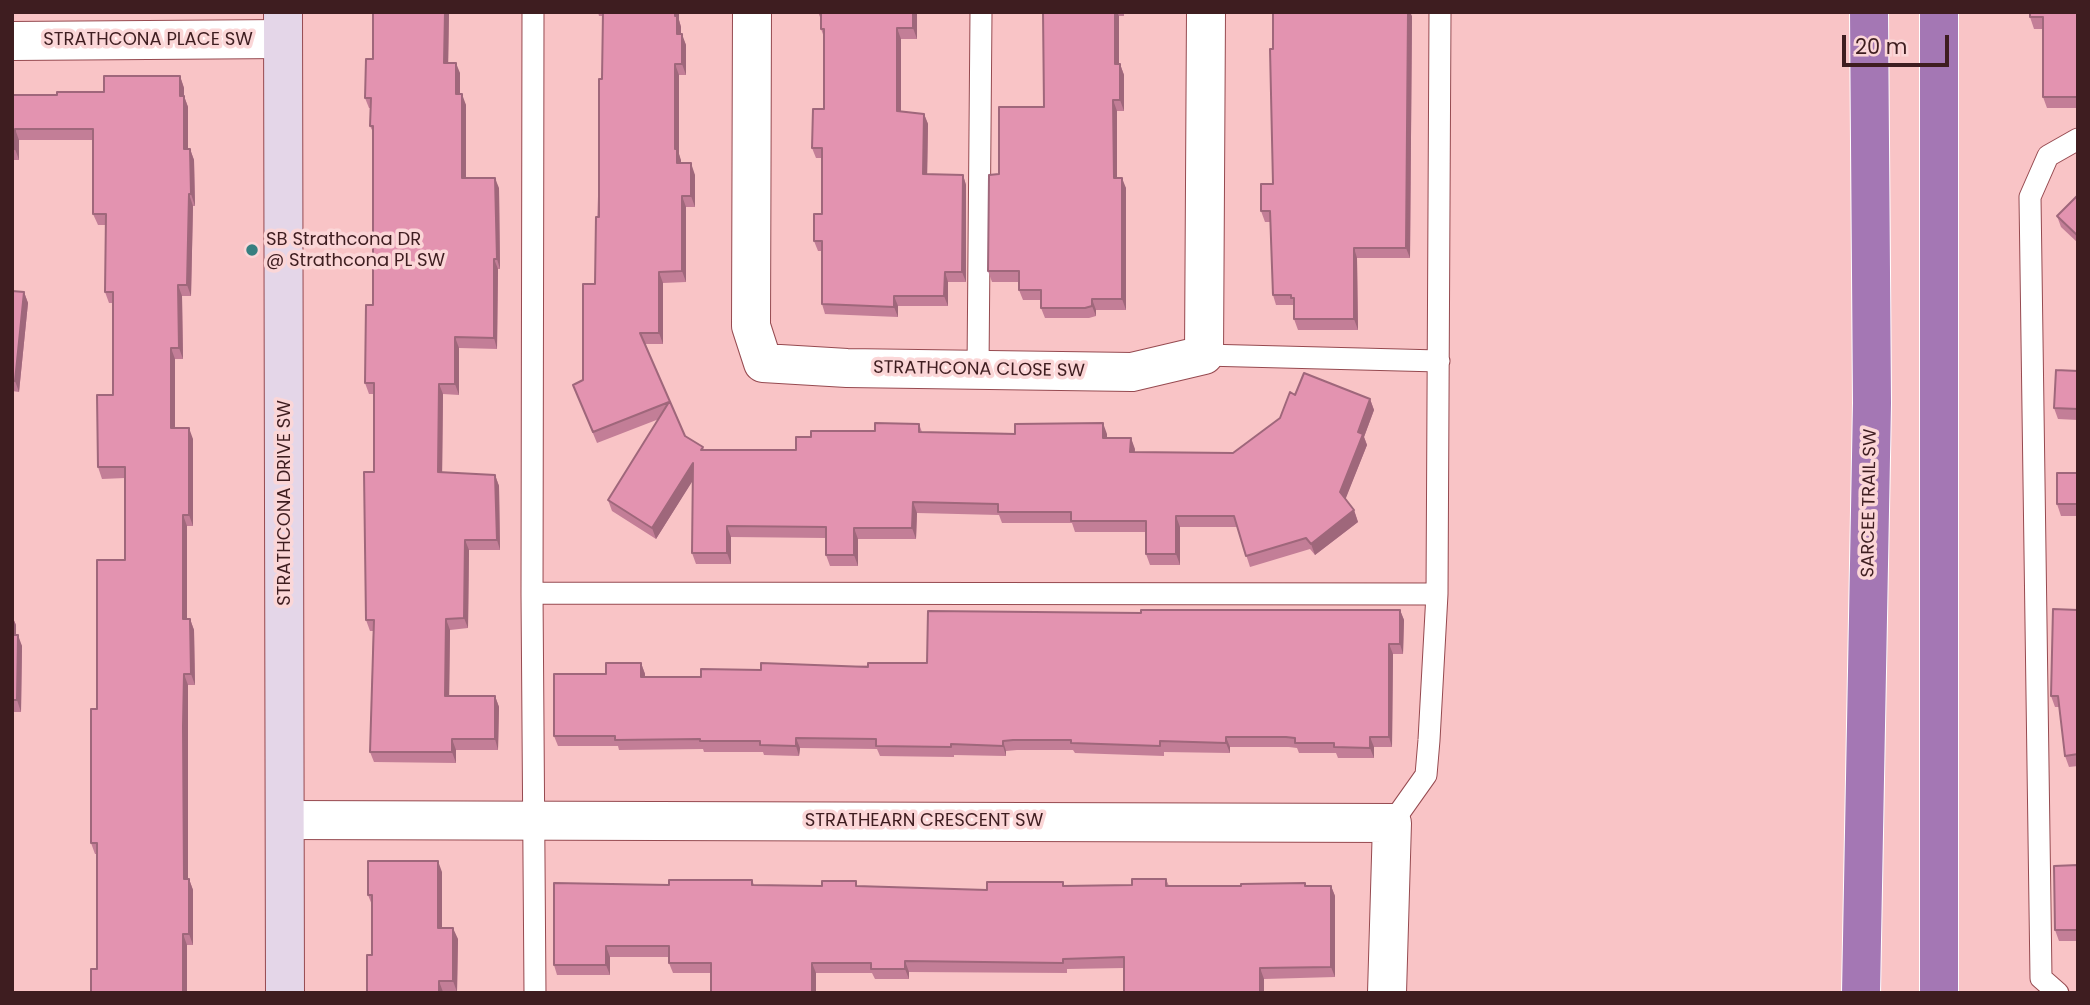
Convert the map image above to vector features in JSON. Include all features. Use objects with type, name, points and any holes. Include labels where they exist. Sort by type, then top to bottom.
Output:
[{"type":"highway","name":"SARCEE TRAIL SW","points":[[1861,993],[1872,404],[1869,12]]},
{"type":"highway","points":[[1939,12],[1939,993]]},
{"type":"street","name":"STRATHCONA CLOSE SW","points":[[751,12],[751,326],[763,363],[847,368],[1132,372],[1204,355]]},
{"type":"street","points":[[1204,355],[1206,12]]},
{"type":"street","name":"STRATHCONA PLACE SW","points":[[12,41],[283,25]]},
{"type":"street","name":"STRATHCONA DRIVE SW","points":[[283,25],[285,993]]},
{"type":"street","name":"STRATHEARN CRESCENT SW","points":[[286,820],[1392,823]]},
{"type":"street","points":[[1387,993],[1392,823]]},
{"type":"lane","points":[[533,12],[532,593],[535,993]]},
{"type":"lane","points":[[978,370],[981,12]]},
{"type":"lane","points":[[1392,823],[1426,775],[1437,594],[1440,12]]},
{"type":"lane","points":[[2057,993],[2041,978],[2031,197],[2048,156],[2078,139]]},
{"type":"lane","points":[[1204,355],[1439,360]]},
{"type":"lane","points":[[532,593],[1437,594]]},
{"type":"building","points":[[373,12],[445,12],[444,63],[456,63],[456,94],[462,94],[462,178],[495,178],[497,259],[494,259],[494,338],[455,337],[455,384],[439,384],[438,472],[495,475],[497,540],[465,540],[464,618],[446,619],[445,696],[495,696],[495,739],[452,739],[452,752],[370,752],[374,620],[366,620],[364,472],[374,472],[374,383],[365,383],[366,305],[373,305],[373,126],[370,126],[371,98],[365,98],[366,59],[373,59]]},
{"type":"building","points":[[603,12],[675,12],[677,34],[682,34],[682,64],[675,64],[675,149],[677,163],[691,163],[691,196],[682,196],[682,271],[659,272],[659,333],[640,333],[685,436],[703,447],[701,450],[796,450],[796,437],[811,437],[811,431],[875,431],[875,423],[919,424],[919,432],[1015,434],[1015,424],[1103,423],[1103,438],[1131,438],[1130,452],[1233,453],[1280,418],[1290,392],[1295,395],[1304,373],[1370,399],[1358,432],[1363,434],[1340,492],[1354,510],[1311,544],[1306,538],[1246,556],[1234,516],[1176,516],[1176,554],[1146,554],[1146,521],[1071,521],[1071,512],[998,512],[998,504],[913,502],[912,528],[854,528],[854,555],[826,555],[826,527],[727,526],[727,553],[692,553],[693,463],[652,528],[608,500],[669,402],[593,432],[573,385],[583,380],[583,284],[595,284]]},
{"type":"building","points":[[821,12],[913,12],[913,28],[897,28],[897,111],[924,114],[923,174],[963,175],[962,272],[945,272],[944,296],[894,296],[894,307],[822,304],[822,241],[814,241],[814,214],[822,214],[822,148],[812,148],[813,109],[824,109],[824,29],[821,29]]},
{"type":"building","points":[[1043,12],[1115,12],[1115,64],[1120,64],[1120,100],[1113,100],[1114,178],[1122,178],[1122,299],[1092,299],[1092,306],[1085,308],[1041,308],[1041,290],[1019,290],[1019,271],[988,271],[989,175],[999,174],[999,107],[1044,107]]},
{"type":"building","points":[[1273,12],[1408,12],[1406,248],[1354,248],[1354,319],[1294,319],[1294,298],[1291,298],[1291,295],[1273,295],[1270,211],[1261,211],[1261,184],[1273,184],[1270,49],[1273,49]]},
{"type":"building","points":[[2030,12],[2078,12],[2078,97],[2043,97],[2043,17],[2030,17]]},
{"type":"building","points":[[104,76],[180,76],[180,96],[184,96],[184,149],[190,149],[187,285],[178,285],[179,348],[171,348],[171,428],[189,428],[189,515],[183,515],[183,619],[190,619],[191,674],[184,674],[183,726],[184,879],[189,879],[189,934],[183,934],[183,993],[91,993],[91,969],[97,969],[97,843],[91,843],[91,709],[97,709],[97,560],[125,560],[125,467],[98,467],[97,395],[113,395],[113,292],[105,292],[106,214],[93,214],[93,129],[15,129],[15,149],[12,149],[12,95],[104,92]]},
{"type":"building","points":[[2078,195],[2078,236],[2057,216]]},
{"type":"building","points":[[12,291],[24,292],[15,381],[12,381]]},
{"type":"building","points":[[2056,370],[2078,371],[2078,409],[2054,408]]},
{"type":"building","points":[[2057,473],[2078,473],[2078,504],[2057,504]]},
{"type":"building","points":[[2053,609],[2078,610],[2078,754],[2065,756],[2058,696],[2051,696]]},
{"type":"building","points":[[1141,610],[1400,610],[1400,644],[1389,644],[1389,737],[1370,737],[1370,748],[1334,747],[1334,743],[1295,743],[1295,738],[1286,737],[1226,737],[1226,743],[1160,741],[1160,746],[1071,743],[1071,740],[1013,740],[1003,741],[1003,746],[951,744],[951,747],[876,746],[876,739],[796,738],[796,746],[760,745],[760,741],[615,740],[615,736],[554,736],[554,674],[606,674],[606,663],[641,663],[641,677],[701,677],[701,669],[761,670],[761,663],[868,667],[868,663],[927,663],[928,611],[1141,613]]},
{"type":"building","points":[[12,635],[18,635],[17,700],[12,700]]},
{"type":"building","points":[[368,861],[438,861],[438,928],[453,928],[453,981],[439,981],[439,993],[367,993],[367,955],[372,955],[372,895],[368,895]]},
{"type":"building","points":[[2078,865],[2078,930],[2055,930],[2054,866]]},
{"type":"building","points":[[1132,879],[1166,879],[1166,886],[1305,883],[1305,886],[1331,886],[1331,967],[1260,968],[1260,993],[1124,993],[1124,957],[1063,959],[1063,963],[905,961],[905,969],[871,969],[871,963],[812,963],[812,993],[711,993],[711,963],[669,963],[669,946],[606,946],[606,965],[554,965],[554,883],[669,885],[669,880],[752,880],[752,885],[822,886],[822,881],[856,881],[856,886],[987,890],[987,882],[1063,882],[1063,886],[1132,885]]},
{"type":"place","name":"SB Strathcona DR @ Strathcona PL SW","points":[[252,250]]}]
